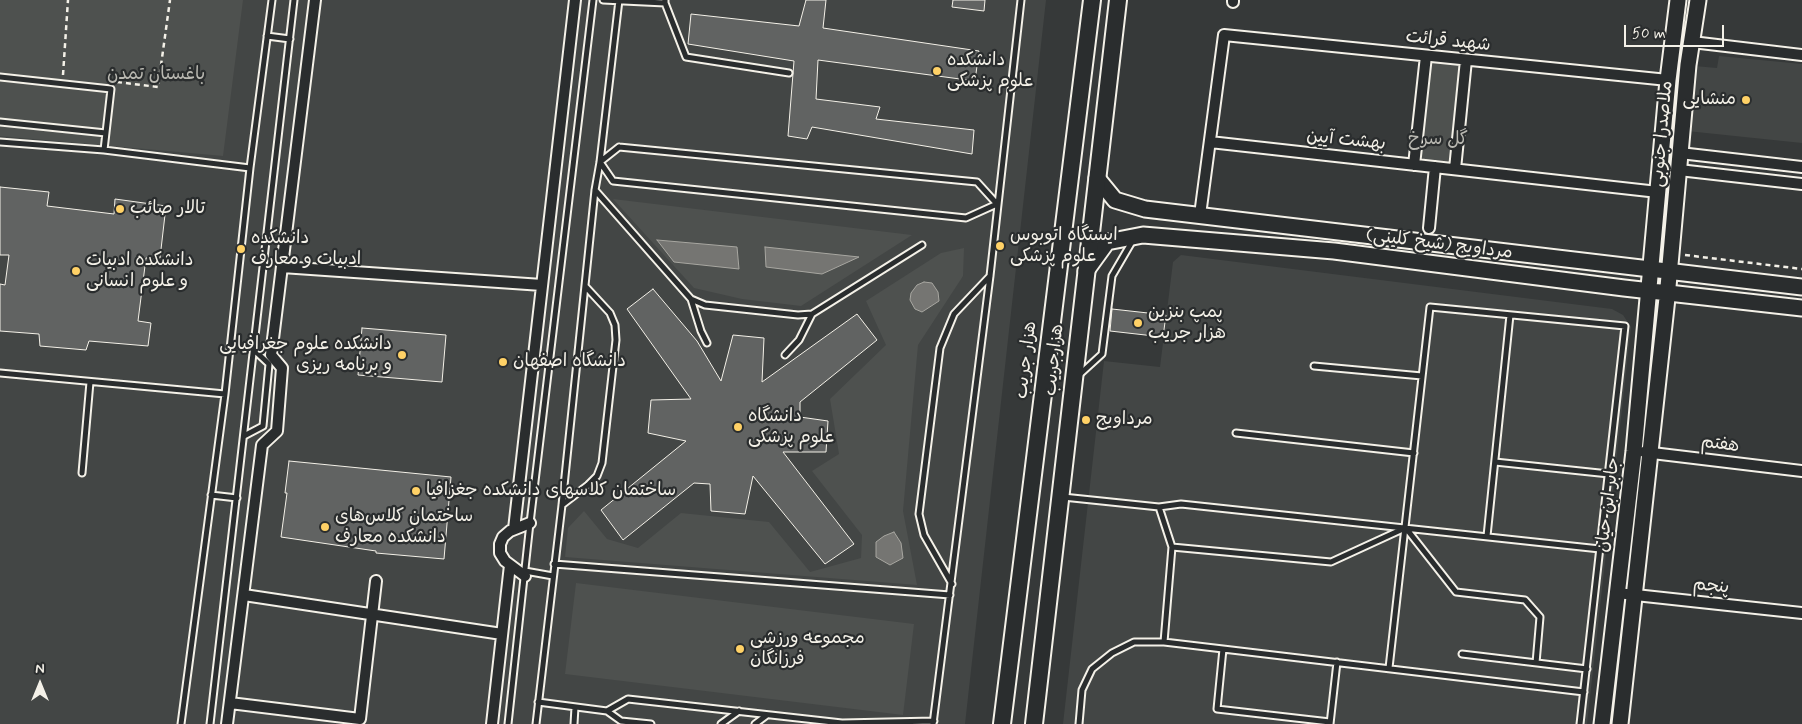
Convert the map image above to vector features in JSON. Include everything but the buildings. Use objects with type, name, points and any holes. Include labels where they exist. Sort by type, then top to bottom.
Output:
[{"type":"main road","name":"هزار جریب","points":[[1002,724],[1092,0]]},
{"type":"main road","name":"هزارجریب","points":[[1034,724],[1118,0]]},
{"type":"main road","name":"ملاصدرا جنوبی","points":[[1650,290],[1668,80],[1678,0]]},
{"type":"main road","name":"ملاصدرا جنوبی","points":[[1670,271],[1680,153],[1698,0]]},
{"type":"main road","name":"مرداویج (شیخ کلینی)","points":[[1097,178],[1115,200],[1145,209],[1802,287]]},
{"type":"main road","points":[[1334,251],[1337,231]]},
{"type":"main road","name":"مرداویج (شیخ کلینی)","points":[[1086,271],[1107,242],[1143,235],[1334,251],[1802,308]]},
{"type":"main road","name":"جابر ابن حیان","points":[[1620,724],[1670,271]]},
{"type":"main road","name":"جابر ابن حیان","points":[[1602,724],[1634,451],[1650,290]]},
{"type":"street","points":[[228,724],[262,445],[278,431],[282,368],[271,354],[316,0]]},
{"type":"street","points":[[514,529],[575,0]]},
{"type":"street","name":"شهید قرائت","points":[[1210,142],[1224,35],[1668,80]]},
{"type":"street","points":[[1692,42],[1802,55]]},
{"type":"street","points":[[1414,165],[1426,56]]},
{"type":"street","points":[[1455,169],[1466,60]]},
{"type":"street","points":[[1200,215],[1210,142]]},
{"type":"street","name":"بهشت آیین","points":[[1210,142],[1658,192]]},
{"type":"street","points":[[1680,153],[1802,167]]},
{"type":"street","points":[[1429,228],[1435,167]]},
{"type":"street","points":[[1679,170],[1802,184]]},
{"type":"street","points":[[282,267],[542,285]]},
{"type":"street","name":"هفتم","points":[[1634,451],[1802,471]]},
{"type":"street","points":[[525,574],[510,565],[500,553],[500,544],[503,537],[514,529],[530,523]]},
{"type":"street","points":[[492,724],[510,565]]},
{"type":"street","points":[[230,703],[360,719],[376,581]]},
{"type":"street","name":"پنجم","points":[[1618,593],[1802,613]]},
{"type":"street","points":[[244,595],[502,634]]},
{"type":"lane","points":[[181,724],[225,394],[250,168],[272,0]]},
{"type":"lane","points":[[210,724],[294,0]]},
{"type":"lane","points":[[508,724],[530,523],[593,0]]},
{"type":"lane","points":[[603,0],[665,2],[686,57],[789,73]]},
{"type":"lane","points":[[607,711],[628,699],[842,723],[933,722],[990,276],[1021,0]]},
{"type":"lane","points":[[536,724],[562,505],[595,190],[600,162],[618,1]]},
{"type":"lane","points":[[267,36],[290,39]]},
{"type":"lane","points":[[0,77],[111,89],[104,150]]},
{"type":"lane","points":[[0,122],[106,133]]},
{"type":"lane","points":[[0,142],[104,150],[250,168]]},
{"type":"lane","points":[[600,162],[619,147],[978,182],[998,204]]},
{"type":"lane","points":[[600,162],[613,181],[966,218],[998,204]]},
{"type":"lane","points":[[595,190],[692,299],[706,305],[798,315],[812,314],[922,245]]},
{"type":"lane","points":[[1073,380],[1102,354],[1112,276],[1136,236]]},
{"type":"lane","points":[[952,584],[924,534],[919,514],[940,348],[954,314],[990,276]]},
{"type":"lane","points":[[562,505],[588,485],[596,476],[602,463],[616,340],[615,325],[610,313],[585,286]]},
{"type":"lane","points":[[692,299],[700,331],[707,343]]},
{"type":"lane","points":[[1389,668],[1430,307],[1625,326],[1580,724]]},
{"type":"lane","points":[[785,355],[799,340],[812,314]]},
{"type":"lane","points":[[1487,536],[1510,315]]},
{"type":"lane","points":[[244,436],[263,426],[269,364],[254,350]]},
{"type":"lane","points":[[1314,366],[1422,376]]},
{"type":"lane","points":[[0,373],[225,394]]},
{"type":"lane","points":[[82,473],[90,382]]},
{"type":"lane","points":[[1236,434],[1414,453]]},
{"type":"lane","points":[[1494,462],[1609,474]]},
{"type":"lane","points":[[211,495],[237,498]]},
{"type":"lane","points":[[1060,496],[1159,507],[1181,504],[1600,549]]},
{"type":"lane","points":[[1159,507],[1172,548],[1164,642]]},
{"type":"lane","points":[[1172,548],[1331,562],[1405,527]]},
{"type":"lane","points":[[1405,527],[1456,592],[1525,600],[1540,617],[1536,663]]},
{"type":"lane","points":[[554,564],[950,595]]},
{"type":"lane","points":[[525,574],[553,576]]},
{"type":"lane","points":[[1079,724],[1082,690],[1092,669],[1112,652],[1134,642],[1164,642],[1584,692]]},
{"type":"lane","points":[[1224,649],[1217,709],[1330,723],[1337,662]]},
{"type":"lane","points":[[1462,654],[1587,669]]},
{"type":"lane","points":[[538,702],[607,711],[621,721],[651,724]]},
{"type":"lane","points":[[574,724],[575,707]]},
{"type":"lane","points":[[721,724],[739,711]]},
{"type":"lane","points":[[755,724],[767,715]]},
{"type":"path","points":[[62,84],[68,0]]},
{"type":"path","points":[[110,82],[158,87],[170,0]]},
{"type":"path","points":[[1672,253],[1802,269]]},
{"type":"shaded area","name":"دانشگاه اصفهان","points":[[0,0],[1046,0],[965,724],[0,724]]},
{"type":"shaded area","name":"منشایی","points":[[1719,56],[1802,64],[1802,143],[1687,131],[1694,66],[1717,68]]},
{"type":"shaded area","points":[[657,240],[737,247],[739,269],[674,262]]},
{"type":"shaded area","points":[[765,247],[859,257],[822,274],[766,267]]},
{"type":"shaded area","points":[[1181,255],[1612,309],[1623,315],[1631,327],[1587,724],[1063,724],[1104,361],[1160,367],[1173,262]]},
{"type":"shaded area","points":[[924,282],[932,283],[938,292],[939,301],[922,312],[915,309],[910,300],[911,293],[917,285]]},
{"type":"shaded area","points":[[894,532],[901,543],[903,558],[890,565],[876,557],[876,542]]},
{"type":"green space","name":"باغستان تمدن","points":[[0,0],[243,0],[223,156],[0,136]]},
{"type":"green space","name":"گل سرخ","points":[[1426,56],[1466,60],[1455,169],[1414,165]]},
{"type":"green space","points":[[613,199],[912,235],[801,306],[742,299],[694,288]]},
{"type":"green space","points":[[964,248],[963,276],[918,345],[903,511],[917,585],[565,557],[568,528],[584,511],[607,539],[638,548],[681,513],[769,522],[810,572],[861,558],[862,535],[812,471],[839,454],[830,399],[886,345],[866,301],[941,253]]},
{"type":"green space","name":"مجموعه ورزشی فرزانگان","points":[[576,583],[914,624],[903,715],[565,674]]},
{"type":"place","name":"دانشکده علوم پزشکی","points":[[937,71]]},
{"type":"place","name":"منشایی","points":[[1746,100]]},
{"type":"place","name":"تالار صائب","points":[[120,209]]},
{"type":"place","name":"ایستگاه اتوبوس علوم پزشکی","points":[[1000,246]]},
{"type":"place","name":"دانشکده ادبیات و معارف","points":[[241,249]]},
{"type":"place","name":"دانشکده ادبیات و علوم انسانی","points":[[76,271]]},
{"type":"place","name":"پمپ بنزین هزار جریب","points":[[1138,323]]},
{"type":"place","name":"دانشکده علوم جغرافیایی و برنامه ریزی","points":[[402,355]]},
{"type":"place","name":"دانشگاه اصفهان","points":[[503,362]]},
{"type":"place","name":"مرداویج","points":[[1086,420]]},
{"type":"place","name":"دانشگاه علوم پزشکی","points":[[738,427]]},
{"type":"place","name":"ساختمان کلاسهای دانشکده جغزافیا","points":[[416,491]]},
{"type":"place","name":"ساختمان کلاس‌های دانشکده معارف","points":[[325,527]]},
{"type":"place","name":"مجموعه ورزشی فرزانگان","points":[[740,649]]}]
